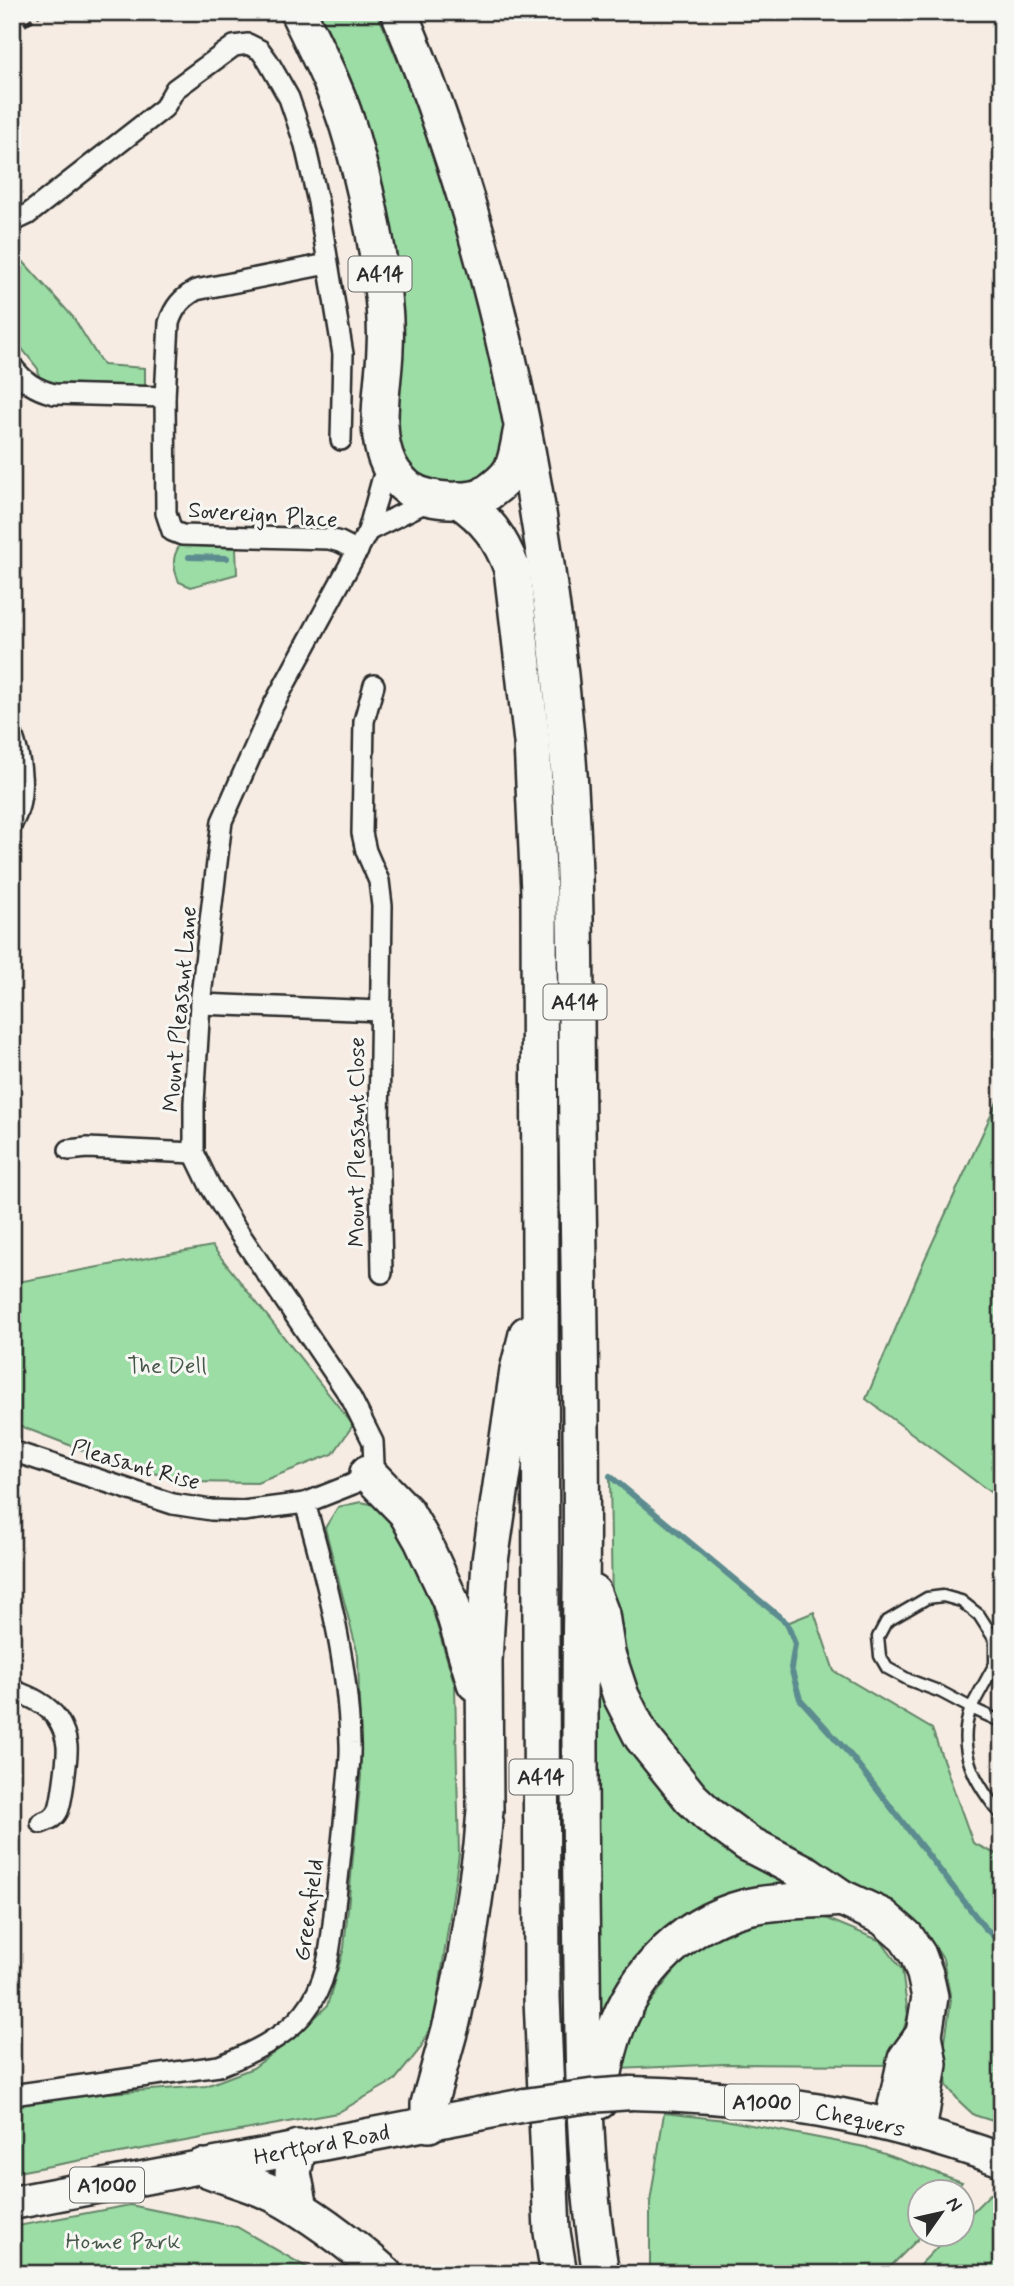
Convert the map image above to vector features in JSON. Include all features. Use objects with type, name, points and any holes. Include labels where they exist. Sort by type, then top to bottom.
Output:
[{"type":"highway","name":"A414","points":[[298,12],[337,97],[352,139],[376,248],[384,298],[386,347],[382,438],[390,467],[414,492],[446,499],[479,513],[505,550],[512,569],[532,742],[539,892],[542,1998],[552,2232],[559,2274]]},
{"type":"highway","name":"A414","points":[[399,12],[428,82],[490,281],[538,502],[567,741],[572,833],[581,1405],[579,1744],[583,2054],[589,2154],[601,2274]]},
{"type":"highway","name":"A414","points":[[446,499],[482,498],[501,484],[515,467],[522,429]]},
{"type":"highway","name":"A414","points":[[429,2124],[429,2104],[452,2022],[466,1955],[482,1846],[485,1810],[484,1661],[490,1560],[518,1370],[540,1280]]},
{"type":"highway","points":[[368,1473],[406,1512],[422,1540],[450,1600],[484,1713]]},
{"type":"highway","name":"A414","points":[[581,1564],[601,1614],[607,1654],[621,1696],[642,1737],[672,1776],[709,1815],[747,1843],[807,1874],[842,1898],[883,1917],[906,1937],[918,1955],[930,1997],[923,2034],[929,2064],[905,2128]]},
{"type":"highway","name":"A414","points":[[589,2154],[608,2053],[620,2018],[653,1965],[673,1944],[695,1927],[717,1916],[772,1902],[842,1898]]},
{"type":"highway","points":[[298,2148],[293,2173],[300,2208]]},
{"type":"highway","points":[[202,2166],[271,2193],[300,2208],[356,2248],[385,2274]]},
{"type":"main road","name":"Hertford Road","points":[[12,2203],[525,2105],[631,2093]]},
{"type":"main road","name":"Chequers","points":[[631,2093],[738,2099],[834,2112],[905,2128],[1002,2160]]},
{"type":"street","points":[[12,222],[27,215],[164,108],[175,89],[234,46],[248,44],[260,50],[289,98],[305,145],[318,202],[343,354],[341,440]]},
{"type":"street","name":"Sovereign Place","points":[[327,264],[196,290],[183,298],[173,311],[169,323],[165,397],[166,513],[172,531],[191,536],[328,539],[358,551]]},
{"type":"street","points":[[12,366],[22,379],[38,390],[54,394],[165,397]]},
{"type":"street","name":"Mount Pleasant Lane","points":[[368,1473],[374,1464],[375,1453],[365,1422],[233,1224],[194,1153],[194,1103],[200,1004],[222,821],[273,706],[368,531],[382,480],[390,467]]},
{"type":"street","points":[[368,531],[446,499]]},
{"type":"street","name":"Mount Pleasant Close","points":[[374,685],[365,721],[362,833],[366,851],[379,881],[382,906],[379,1130],[382,1273]]},
{"type":"street","points":[[12,734],[22,767],[16,816],[12,824]]},
{"type":"street","name":"Mount Pleasant Close","points":[[200,1004],[380,1012]]},
{"type":"street","points":[[69,1150],[87,1148],[194,1153]]},
{"type":"street","name":"Pleasant Rise","points":[[12,1451],[173,1504],[211,1510],[243,1510],[305,1503],[353,1484],[368,1473]]},
{"type":"street","name":"Greenfield","points":[[12,2095],[219,2066],[280,2034],[304,2013],[314,1998],[328,1963],[343,1840],[350,1745],[346,1678],[323,1567],[305,1503]]},
{"type":"street","points":[[12,1690],[43,1705],[56,1717],[64,1732],[67,1748],[59,1810],[52,1819],[41,1823]]},
{"type":"lane","points":[[1002,1722],[971,1708],[941,1692],[909,1681],[887,1668],[880,1656],[878,1637],[886,1622],[927,1598],[943,1596],[961,1601],[979,1615],[995,1640],[995,1664],[971,1708],[966,1722],[965,1753],[982,1792],[1002,1816]]},
{"type":"green space","points":[[319,12],[377,12],[425,128],[450,200],[490,353],[504,432],[503,448],[496,468],[485,478],[471,484],[456,486],[420,477],[407,467],[399,450],[394,415],[402,349],[397,288],[384,198],[362,109]]},
{"type":"green space","points":[[12,249],[73,317],[103,365],[145,368],[145,386],[51,383],[39,377],[38,369],[12,336]]},
{"type":"green space","points":[[180,545],[236,548],[237,574],[191,587],[179,582],[174,563]]},
{"type":"green space","points":[[1002,1091],[1002,1501],[866,1399],[924,1261]]},
{"type":"green space","name":"The Dell","points":[[212,1246],[353,1425],[333,1454],[257,1483],[187,1482],[116,1463],[12,1423],[12,1283]]},
{"type":"green space","points":[[610,1476],[787,1623],[814,1612],[834,1671],[932,1729],[973,1843],[1002,1857],[1002,2124],[974,2115],[947,2086],[943,2055],[951,2000],[943,1959],[921,1926],[770,1842],[679,1768],[630,1684],[612,1610]]},
{"type":"green space","points":[[361,1502],[380,1506],[398,1526],[430,1601],[455,1686],[459,1854],[435,2017],[420,2049],[395,2080],[337,2113],[12,2173],[12,2103],[25,2099],[206,2086],[253,2068],[295,2037],[327,2006],[344,1948],[361,1776],[358,1655],[325,1528],[338,1507]]},
{"type":"green space","points":[[595,1661],[624,1728],[794,1883],[723,1897],[669,1927],[633,1972],[597,2044]]},
{"type":"green space","points":[[752,1913],[821,1916],[881,1941],[902,1970],[908,2015],[893,2065],[724,2064],[620,2069],[636,2021],[697,1941]]},
{"type":"green space","points":[[664,2113],[725,2120],[865,2147],[951,2178],[906,2178],[906,2248],[909,2248],[883,2274],[650,2274],[650,2202]]},
{"type":"green space","points":[[990,2194],[1002,2197],[1002,2274],[911,2274],[936,2248],[976,2248],[976,2208]]},
{"type":"green space","name":"Home Park","points":[[130,2205],[237,2227],[318,2274],[12,2274],[12,2227]]},
{"type":"waterway","points":[[189,557],[227,558]]},
{"type":"waterway","points":[[610,1476],[787,1623],[795,1644],[791,1668],[800,1699],[852,1757],[984,1927],[1002,1944]]},
{"type":"railway","points":[[12,33],[43,12]]}]
